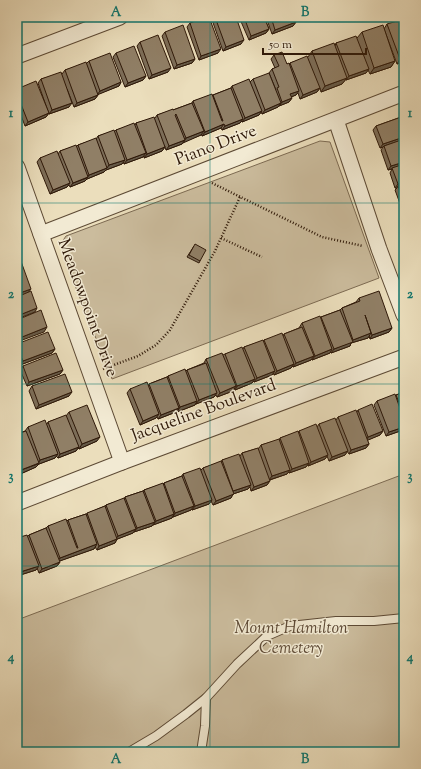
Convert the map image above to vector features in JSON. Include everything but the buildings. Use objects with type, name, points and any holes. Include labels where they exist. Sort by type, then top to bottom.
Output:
[{"type":"street","points":[[17,56],[88,23],[120,17]]},
{"type":"street","name":"Piano Drive","points":[[41,234],[404,93]]},
{"type":"street","points":[[336,120],[379,249],[404,316]]},
{"type":"street","name":"Meadowpoint Drive","points":[[17,167],[122,462]]},
{"type":"street","name":"Jacqueline Boulevard","points":[[17,503],[122,462],[404,357]]},
{"type":"lane","points":[[129,752],[156,736],[206,698],[237,664],[267,636],[290,626],[336,621],[374,621],[404,618]]},
{"type":"lane","points":[[201,752],[205,726],[206,698]]},
{"type":"path","points":[[195,175],[322,238],[379,249]]},
{"type":"path","points":[[90,373],[138,356],[156,345],[170,330],[221,238],[240,197]]},
{"type":"path","points":[[221,238],[262,257]]},
{"type":"green space","points":[[320,141],[330,142],[379,278],[112,379],[63,255],[62,242],[66,236]]},
{"type":"green space","name":"Mount Hamilton Cemetery","points":[[404,474],[404,752],[17,752],[17,620]]}]
